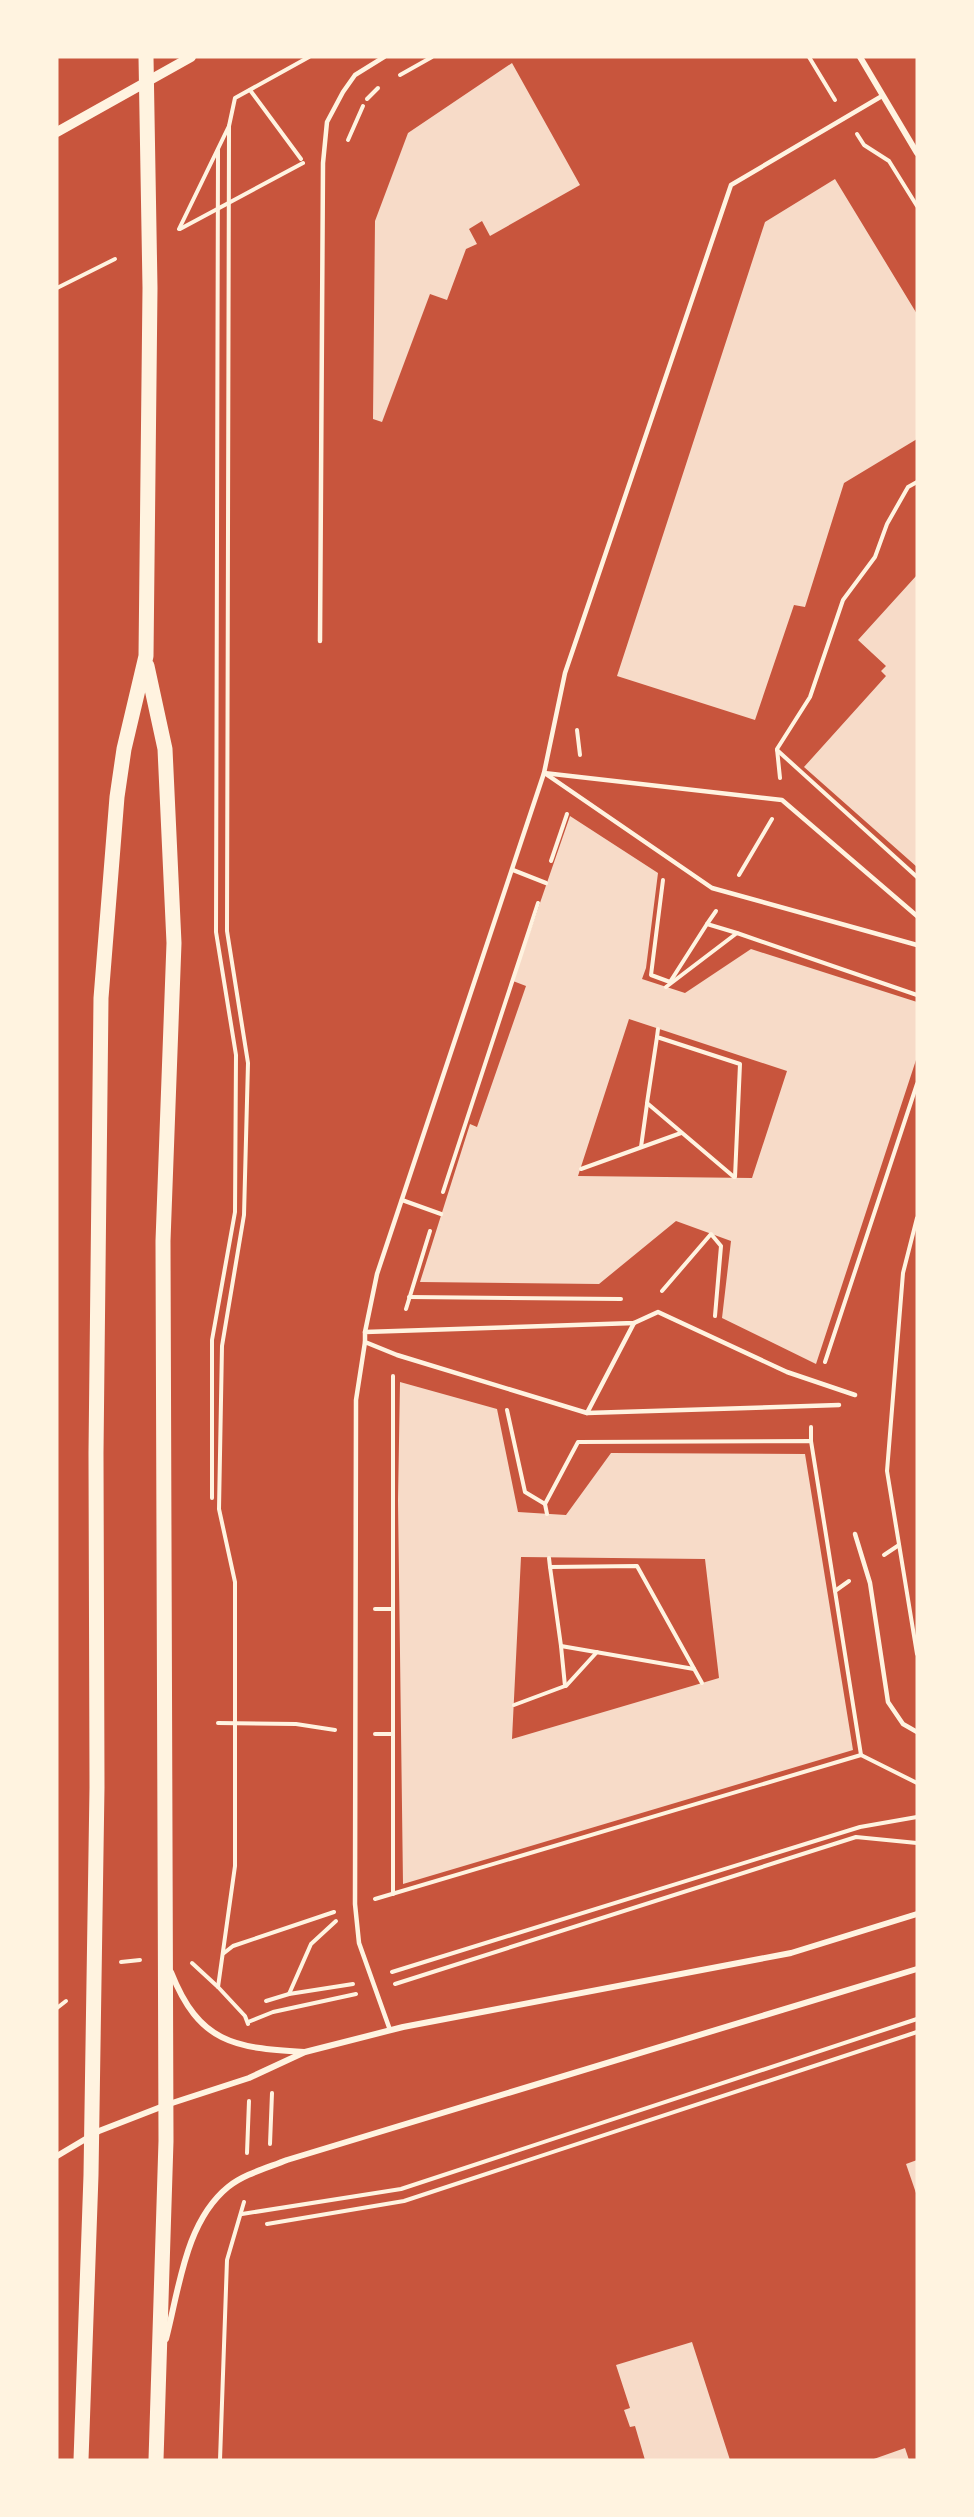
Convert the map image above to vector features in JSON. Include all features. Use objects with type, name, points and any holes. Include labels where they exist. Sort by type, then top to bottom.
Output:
[{"type":"main road","points":[[146,57],[150,288],[146,656],[165,749],[174,943],[163,1241],[166,2105],[156,2460]]},
{"type":"main road","points":[[81,2460],[91,2163],[97,1799],[96,1453],[101,998],[116,806],[124,749],[146,656]]},
{"type":"street","points":[[57,132],[191,57]]},
{"type":"street","points":[[860,57],[917,153]]},
{"type":"street","points":[[57,2156],[99,2131],[166,2105],[249,2078],[305,2052],[390,2030],[791,1953],[917,1914]]},
{"type":"street","points":[[166,1960],[180,1996],[199,2022],[223,2039],[249,2047],[305,2052]]},
{"type":"street","points":[[159,2366],[193,2237],[211,2204],[228,2187],[246,2176],[286,2160],[917,1969]]},
{"type":"lane","points":[[320,641],[323,163],[327,122],[355,75],[384,57]]},
{"type":"lane","points":[[390,2030],[359,1943],[355,1905],[356,1400],[365,1332],[377,1274],[544,773],[565,673],[731,185],[882,96]]},
{"type":"lane","points":[[544,773],[712,888],[917,945]]},
{"type":"lane","points":[[544,773],[782,800],[917,916]]},
{"type":"lane","points":[[513,870],[545,883]]},
{"type":"lane","points":[[402,1200],[438,1214]]},
{"type":"lane","points":[[365,1332],[634,1323],[658,1312],[787,1372],[855,1395]]},
{"type":"lane","points":[[587,1413],[634,1323]]},
{"type":"lane","points":[[365,1342],[397,1355],[587,1413],[839,1405]]},
{"type":"lane","points":[[855,1534],[870,1583],[888,1702],[903,1724],[917,1732]]},
{"type":"path","points":[[218,1988],[235,1866],[235,1582],[219,1509],[222,1347],[244,1215],[248,1064],[227,931],[229,126],[234,98],[309,57]]},
{"type":"path","points":[[229,126],[179,229],[304,162]]},
{"type":"path","points":[[212,1498],[212,1340],[235,1212],[236,1055],[216,932],[218,150]]},
{"type":"path","points":[[57,288],[115,259]]},
{"type":"path","points":[[736,933],[666,987],[729,893],[782,800],[777,749],[810,697],[843,600],[875,557],[886,524],[909,487],[917,482]]},
{"type":"path","points":[[777,749],[917,877]]},
{"type":"path","points":[[401,1332],[408,1298],[438,1214],[574,793]]},
{"type":"path","points":[[663,878],[651,975],[670,982]]},
{"type":"path","points":[[707,924],[917,995]]},
{"type":"path","points":[[641,1148],[658,1029]]},
{"type":"path","points":[[647,1103],[735,1178],[740,1064],[657,1037]]},
{"type":"path","points":[[818,1384],[917,1084]]},
{"type":"path","points":[[581,1169],[682,1133]]},
{"type":"path","points":[[917,1218],[903,1273],[891,1394],[887,1471],[917,1654]]},
{"type":"path","points":[[634,1323],[711,1234],[721,1246],[714,1325]]},
{"type":"path","points":[[393,1894],[392,1382],[397,1355]]},
{"type":"path","points":[[810,1406],[810,1441],[835,1591]]},
{"type":"path","points":[[507,1407],[525,1492],[545,1504]]},
{"type":"path","points":[[547,1514],[545,1504],[578,1442],[810,1441]]},
{"type":"path","points":[[549,1558],[566,1686]]},
{"type":"path","points":[[550,1567],[637,1566],[702,1683]]},
{"type":"path","points":[[561,1646],[694,1669]]},
{"type":"path","points":[[514,1705],[566,1686],[597,1652]]},
{"type":"path","points":[[393,1705],[401,1705]]},
{"type":"path","points":[[218,1723],[296,1724],[356,1734],[393,1734]]},
{"type":"path","points":[[223,1954],[233,1946],[355,1905],[861,1755]]},
{"type":"path","points":[[266,2001],[289,1994],[348,1985],[370,1979],[860,1827],[917,1817]]},
{"type":"path","points":[[248,2022],[289,2008],[374,1990],[856,1838],[917,1843]]},
{"type":"path","points":[[289,1994],[311,1944],[355,1905]]},
{"type":"path","points":[[186,1960],[198,1966],[248,2022],[249,2028]]},
{"type":"path","points":[[242,2214],[401,2189],[917,2019]]},
{"type":"path","points":[[267,2224],[404,2200],[917,2032]]},
{"type":"path","points":[[270,2151],[273,2093]]},
{"type":"path","points":[[247,2159],[249,2100]]},
{"type":"path","points":[[220,2460],[227,2260],[246,2194]]},
{"type":"building","points":[[512,63],[580,185],[490,236],[482,221],[469,229],[477,244],[466,249],[447,300],[430,294],[382,422],[373,419],[375,221],[408,133]]},
{"type":"building","points":[[835,179],[917,314],[917,439],[844,483],[805,607],[794,605],[755,720],[617,676],[765,222]]},
{"type":"building","points":[[917,575],[917,867],[804,767],[886,676],[881,671],[886,666],[858,640]]},
{"type":"building","points":[[570,816],[658,873],[646,968],[642,979],[685,993],[751,949],[917,1002],[917,1057],[816,1364],[722,1318],[731,1241],[676,1221],[599,1284],[420,1282],[470,1124],[477,1127],[526,986],[513,981]],"holes":[[[629,1019],[787,1071],[752,1178],[578,1176]]]},
{"type":"building","points":[[400,1382],[497,1409],[518,1512],[566,1515],[611,1453],[805,1454],[853,1750],[403,1884],[398,1500]],"holes":[[[521,1557],[705,1559],[719,1678],[512,1739]]]},
{"type":"building","points":[[917,2160],[917,2196],[906,2164]]},
{"type":"building","points":[[692,2342],[730,2460],[645,2460],[635,2426],[630,2427],[624,2410],[630,2408],[616,2365]]},
{"type":"building","points":[[905,2448],[909,2460],[871,2460]]}]
